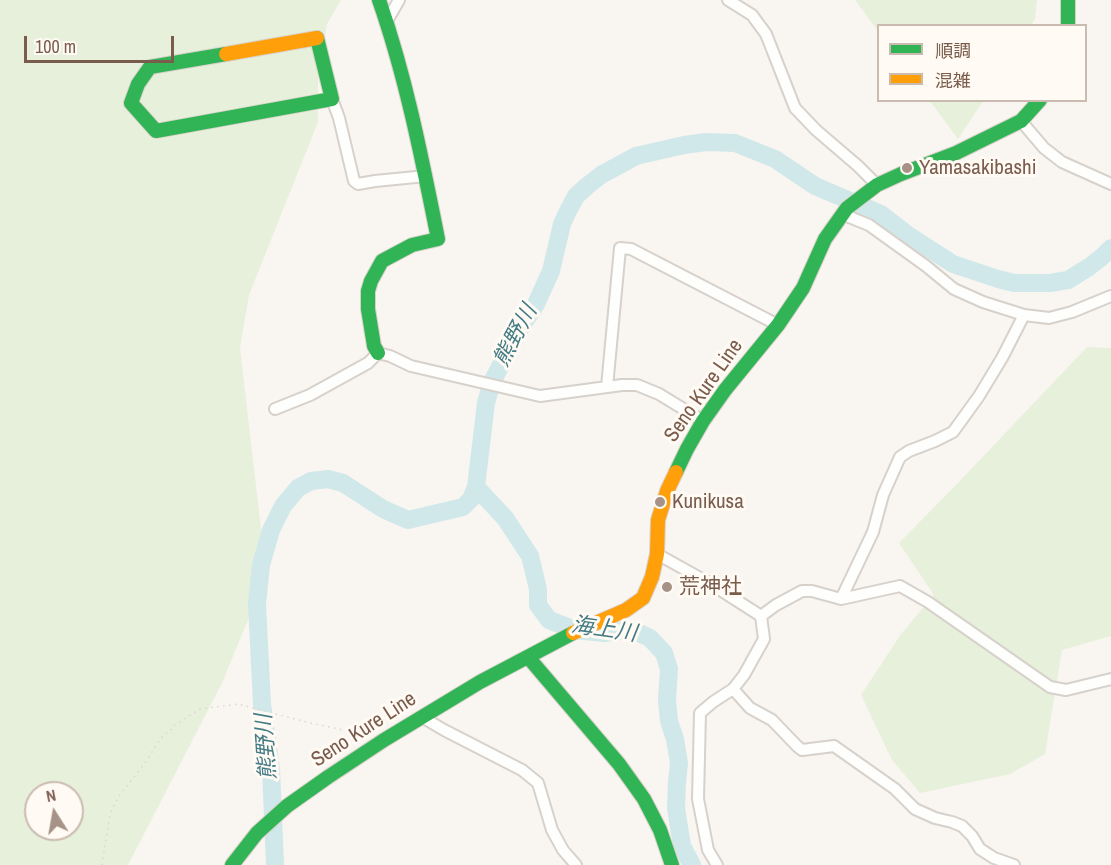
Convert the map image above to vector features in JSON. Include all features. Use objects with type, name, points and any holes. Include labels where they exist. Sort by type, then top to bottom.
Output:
[{"type":"main road","points":[[378,353],[374,346],[368,309],[368,291],[371,281],[382,261],[412,245],[438,239],[401,70],[379,0]]},
{"type":"main road","points":[[1068,0],[1068,24]]},
{"type":"main road","points":[[317,38],[332,99],[156,131],[131,103],[141,76],[150,67],[317,38]]},
{"type":"main road","name":"Seno Kure Line","points":[[232,865],[256,833],[287,806],[384,740],[480,682],[563,638],[626,610],[643,598],[652,577],[657,554],[658,520],[667,491],[687,449],[703,421],[755,352],[778,326],[803,288],[825,239],[844,211],[877,185],[956,153],[1021,121],[1038,102]]},
{"type":"main road","points":[[528,657],[618,764],[644,799],[660,830],[672,865]]},
{"type":"street","points":[[387,21],[399,0]]},
{"type":"street","points":[[728,0],[752,15],[766,34],[795,108],[877,185]]},
{"type":"street","points":[[332,99],[339,118],[354,182],[358,184],[426,176]]},
{"type":"street","points":[[1021,121],[1044,148],[1062,162],[1111,184]]},
{"type":"street","points":[[844,211],[869,225],[954,289],[983,302],[1024,315],[1049,318],[1072,312],[1111,296]]},
{"type":"street","points":[[607,387],[620,248],[631,249],[778,326]]},
{"type":"street","points":[[841,599],[873,532],[883,495],[900,457],[953,432],[980,396],[1024,315]]},
{"type":"street","points":[[274,409],[310,395],[368,363],[378,353],[411,366],[540,396],[637,385],[659,394],[703,421]]},
{"type":"street","points":[[657,554],[711,584],[761,616],[764,639],[744,675],[733,689],[700,712],[698,799],[708,850],[717,865]]},
{"type":"street","points":[[761,616],[802,591],[812,591],[841,599],[900,586],[1050,687],[1066,690],[1111,679]]},
{"type":"street","points":[[733,689],[750,708],[771,720],[802,750],[834,746],[895,789],[915,809],[935,818],[963,826],[980,849],[994,858],[1014,865]]},
{"type":"street","points":[[422,717],[522,770],[538,783],[552,830],[563,850],[576,865]]},
{"type":"path","points":[[102,865],[110,814],[119,796],[161,738],[173,726],[200,709],[238,704],[384,740]]},
{"type":"green space","points":[[0,0],[341,0],[327,24],[318,77],[318,122],[249,295],[240,348],[263,546],[252,610],[222,683],[128,865],[0,865]]},
{"type":"green space","points":[[855,0],[1037,0],[1035,19],[1032,24],[877,24],[877,30]]},
{"type":"green space","points":[[931,102],[982,102],[958,139]]},
{"type":"green space","points":[[1087,347],[1111,348],[1111,636],[1062,650],[1045,754],[1010,774],[920,793],[892,760],[861,695],[901,634],[934,595],[899,543]]},
{"type":"waterway","name":"熊野川","points":[[275,865],[271,769],[262,704],[257,604],[261,565],[271,530],[283,506],[298,488],[311,481],[328,479],[343,483],[383,509],[408,520],[463,507],[471,499],[476,487],[486,403],[492,382],[536,304],[551,271],[562,224],[568,211],[576,196],[601,175],[636,156],[706,142],[735,143],[775,159],[815,186],[881,214],[908,235],[953,264],[998,279],[1014,283],[1050,283],[1068,280],[1089,267],[1111,248]]},
{"type":"waterway","name":"海上川","points":[[476,487],[505,518],[530,556],[538,589],[538,605],[549,620],[575,630],[604,633],[628,630],[639,633],[650,638],[664,653],[669,669],[667,700],[669,721],[679,763],[676,808],[682,846],[692,865]]},
{"type":"traffic: fast","points":[[378,353],[374,346],[368,309],[368,291],[371,281],[382,261],[412,245],[438,239],[405,88],[379,0]]},
{"type":"traffic: fast","points":[[1068,0],[1068,24]]},
{"type":"traffic: fast","points":[[226,54],[150,67],[138,84],[131,103],[156,131],[332,99],[317,38]]},
{"type":"traffic: fast","points":[[676,472],[703,421],[778,325],[803,288],[825,239],[847,208],[877,185],[956,153],[1021,121],[1038,102]]},
{"type":"traffic: fast","points":[[232,865],[257,833],[287,806],[328,777],[480,682],[573,633]]},
{"type":"traffic: fast","points":[[528,657],[619,764],[644,799],[660,830],[672,865]]},
{"type":"traffic: slow","points":[[226,54],[317,38]]},
{"type":"traffic: slow","points":[[573,633],[626,610],[643,598],[652,577],[657,554],[658,520],[676,472]]},
{"type":"place","name":"Yamasakibashi","points":[[907,168]]},
{"type":"place","name":"Kunikusa","points":[[660,502]]},
{"type":"place","name":"荒神社","points":[[667,587]]}]
